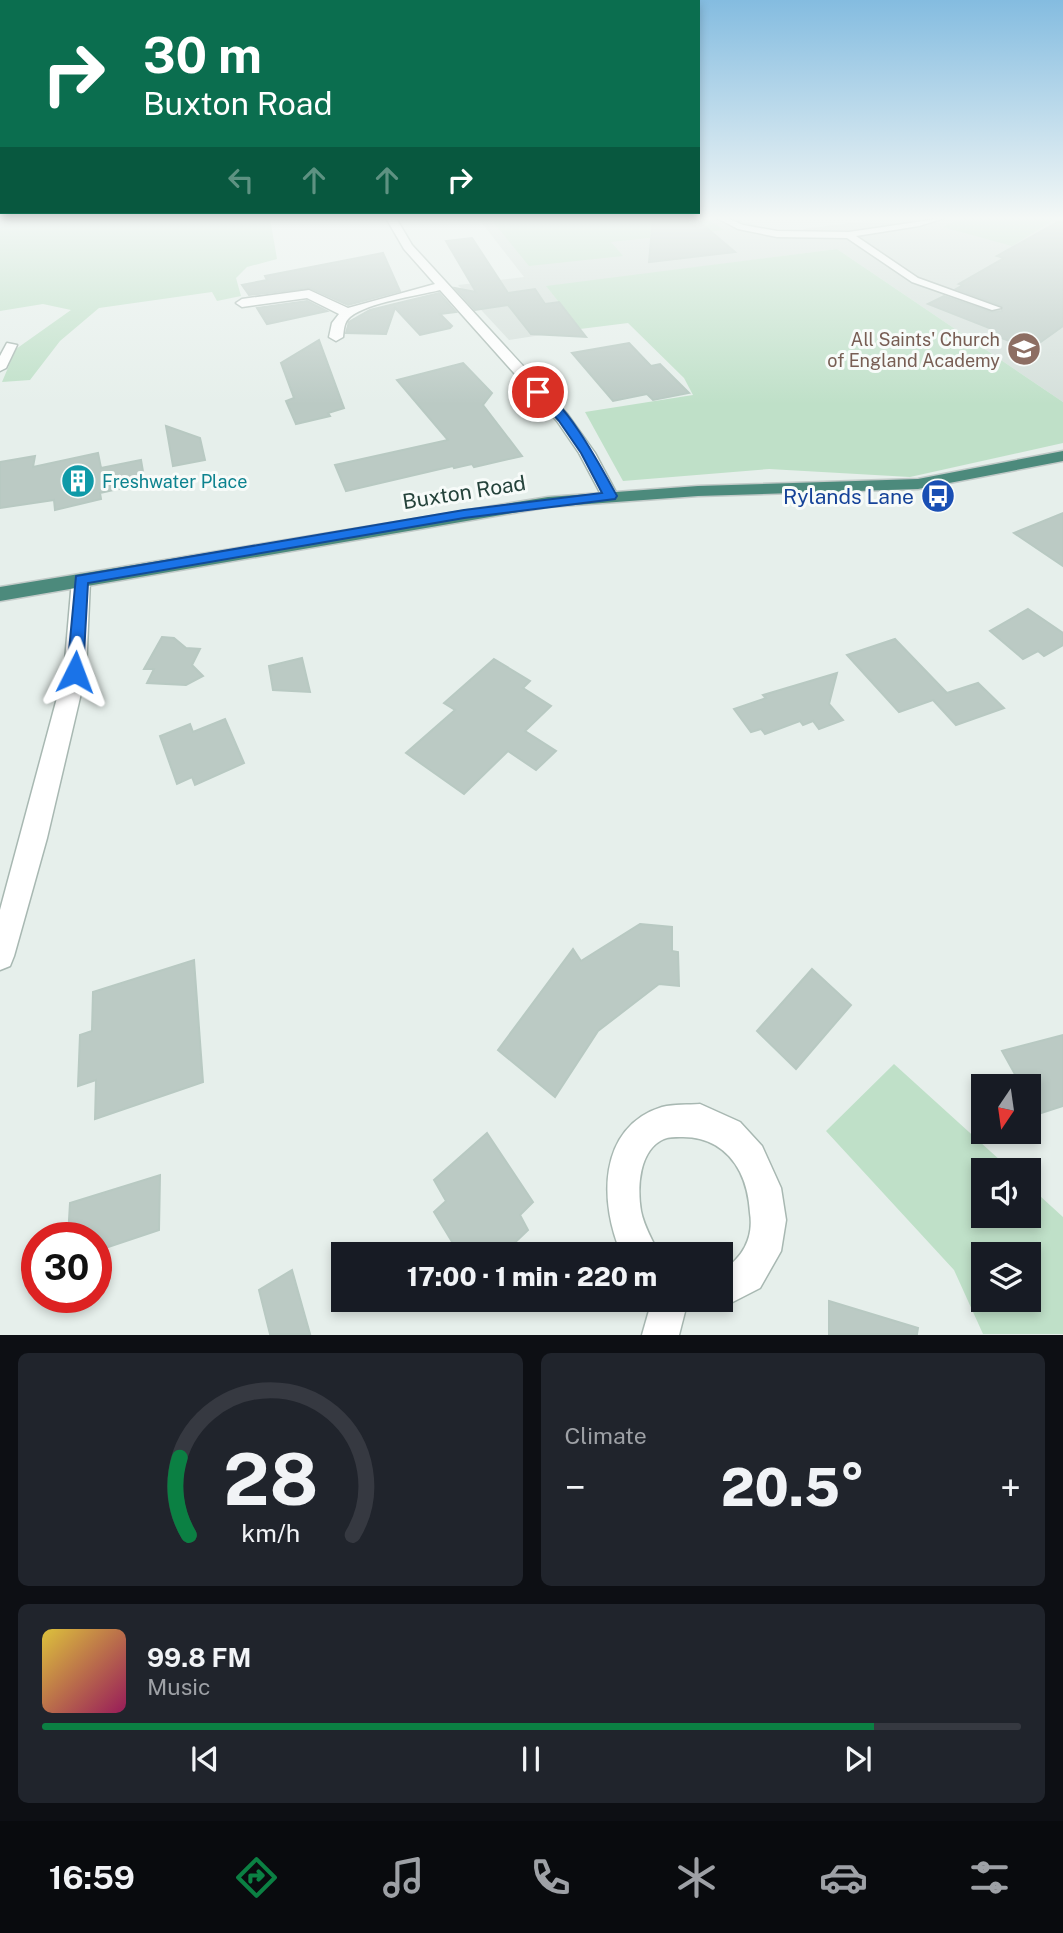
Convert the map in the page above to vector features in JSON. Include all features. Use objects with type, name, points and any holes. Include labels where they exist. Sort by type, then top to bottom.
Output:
[{"type":"highway","name":"Buxton Road","points":[[0,594],[548,502],[610,496],[918,484],[1063,456]]},
{"type":"street","points":[[436,280],[563,418],[587,453],[610,496]]},
{"type":"street","points":[[336,337],[338,323],[347,313],[373,303],[441,286]]},
{"type":"street","points":[[242,303],[309,295],[347,313]]},
{"type":"street","points":[[0,956],[34,838],[75,672],[81,580]]},
{"type":"street","points":[[634,1242],[624,1214],[622,1186],[628,1160],[640,1138],[658,1124],[680,1118],[702,1119],[725,1130],[744,1148],[760,1172],[768,1199],[769,1228],[761,1255],[747,1276],[733,1284]]},
{"type":"street","points":[[660,1335],[667,1312]]},
{"type":"lane","points":[[919,280],[996,308]]},
{"type":"lane","points":[[0,368],[11,345]]},
{"type":"shaded area","points":[[497,280],[598,280],[547,287],[580,329],[509,340],[458,285]]},
{"type":"shaded area","points":[[883,280],[1063,280],[1063,402]]},
{"type":"green space","points":[[0,280],[237,280],[241,296],[217,301],[212,292],[99,308],[60,341],[30,380],[2,382],[16,349],[71,310],[43,304],[0,311]]},
{"type":"green space","points":[[591,280],[883,280],[1063,402],[1063,443],[910,477],[769,469],[623,481],[585,412],[693,395],[684,378],[628,323],[580,329],[546,286]]},
{"type":"green space","points":[[894,1064],[971,1134],[971,1144],[982,1144],[998,1158],[971,1158],[971,1228],[1041,1228],[1041,1197],[1063,1217],[1063,1334],[983,1334],[973,1312],[1041,1312],[1041,1242],[971,1242],[971,1308],[954,1270],[826,1131]]},
{"type":"building","points":[[265,280],[395,280],[400,291],[348,305],[310,288],[249,295],[242,285]]},
{"type":"building","points":[[469,280],[500,280],[508,293],[535,289],[545,304],[559,302],[586,337],[531,334],[508,305],[475,310],[455,288],[476,292]]},
{"type":"building","points":[[965,280],[1063,280],[1063,326],[1031,349],[991,334],[997,331],[928,304],[944,296],[991,312],[1002,311],[1002,306],[956,289],[963,285],[959,284]]},
{"type":"building","points":[[439,293],[456,312],[440,314],[452,326],[450,328],[420,335],[395,308],[386,334],[346,333],[349,322],[370,310]]},
{"type":"building","points":[[307,301],[327,311],[267,324],[257,308]]},
{"type":"building","points":[[319,340],[344,408],[328,413],[330,416],[296,424],[286,401],[294,398],[281,363]]},
{"type":"building","points":[[629,343],[651,366],[660,364],[689,393],[653,400],[647,394],[613,401],[572,353]]},
{"type":"building","points":[[463,363],[492,393],[483,405],[522,456],[474,467],[472,464],[453,466],[346,491],[335,465],[448,440],[397,380]]},
{"type":"building","points":[[166,426],[200,438],[205,460],[173,466]]},
{"type":"building","points":[[98,453],[101,468],[141,460],[145,483],[100,493],[101,499],[55,510],[54,500],[0,508],[0,462],[35,456],[33,467]]},
{"type":"building","points":[[1063,513],[1063,566],[1014,533]]},
{"type":"building","points":[[1028,609],[1063,633],[1063,645],[1044,656],[1038,651],[1023,659],[990,631]]},
{"type":"building","points":[[162,637],[174,638],[186,648],[200,649],[192,665],[203,676],[186,685],[147,683],[154,669],[144,669]]},
{"type":"building","points":[[895,639],[947,693],[978,683],[1004,708],[956,725],[933,700],[899,712],[847,655]]},
{"type":"building","points":[[302,658],[310,692],[273,690],[269,666]]},
{"type":"building","points":[[494,659],[530,681],[523,688],[551,706],[525,731],[556,751],[536,770],[508,751],[464,794],[406,753],[455,710],[444,703]]},
{"type":"building","points":[[837,673],[829,704],[843,720],[819,729],[813,721],[803,725],[800,721],[765,734],[761,729],[751,732],[734,709],[766,698],[763,695]]},
{"type":"building","points":[[225,719],[244,763],[195,785],[192,777],[177,784],[160,736],[190,724],[193,732]]},
{"type":"building","points":[[640,924],[672,927],[672,951],[678,952],[679,986],[659,984],[598,1031],[555,1097],[498,1050],[573,949],[581,961]]},
{"type":"building","points":[[194,960],[203,1082],[95,1119],[96,1080],[78,1086],[80,1035],[92,1031],[93,992]]},
{"type":"building","points":[[812,969],[851,1005],[796,1069],[757,1031]]},
{"type":"building","points":[[1063,1035],[1063,1106],[1041,1113],[1041,1074],[1015,1074],[1002,1051]]},
{"type":"building","points":[[487,1133],[533,1202],[520,1215],[528,1230],[516,1242],[452,1242],[434,1212],[446,1201],[434,1180]]},
{"type":"building","points":[[160,1175],[159,1230],[112,1246],[112,1222],[69,1222],[70,1203]]},
{"type":"building","points":[[292,1270],[310,1334],[270,1334],[259,1290]]},
{"type":"building","points":[[829,1301],[918,1328],[917,1334],[829,1334]]},
{"type":"place","name":"All Saints' Church of England Academy","points":[[1024,349]]},
{"type":"place","name":"Freshwater Place","points":[[78,481]]},
{"type":"place","name":"Rylands Lane","points":[[938,496]]},
{"type":"route","points":[[75,672],[81,580],[464,514],[610,496],[587,453],[563,418],[538,392]]}]
